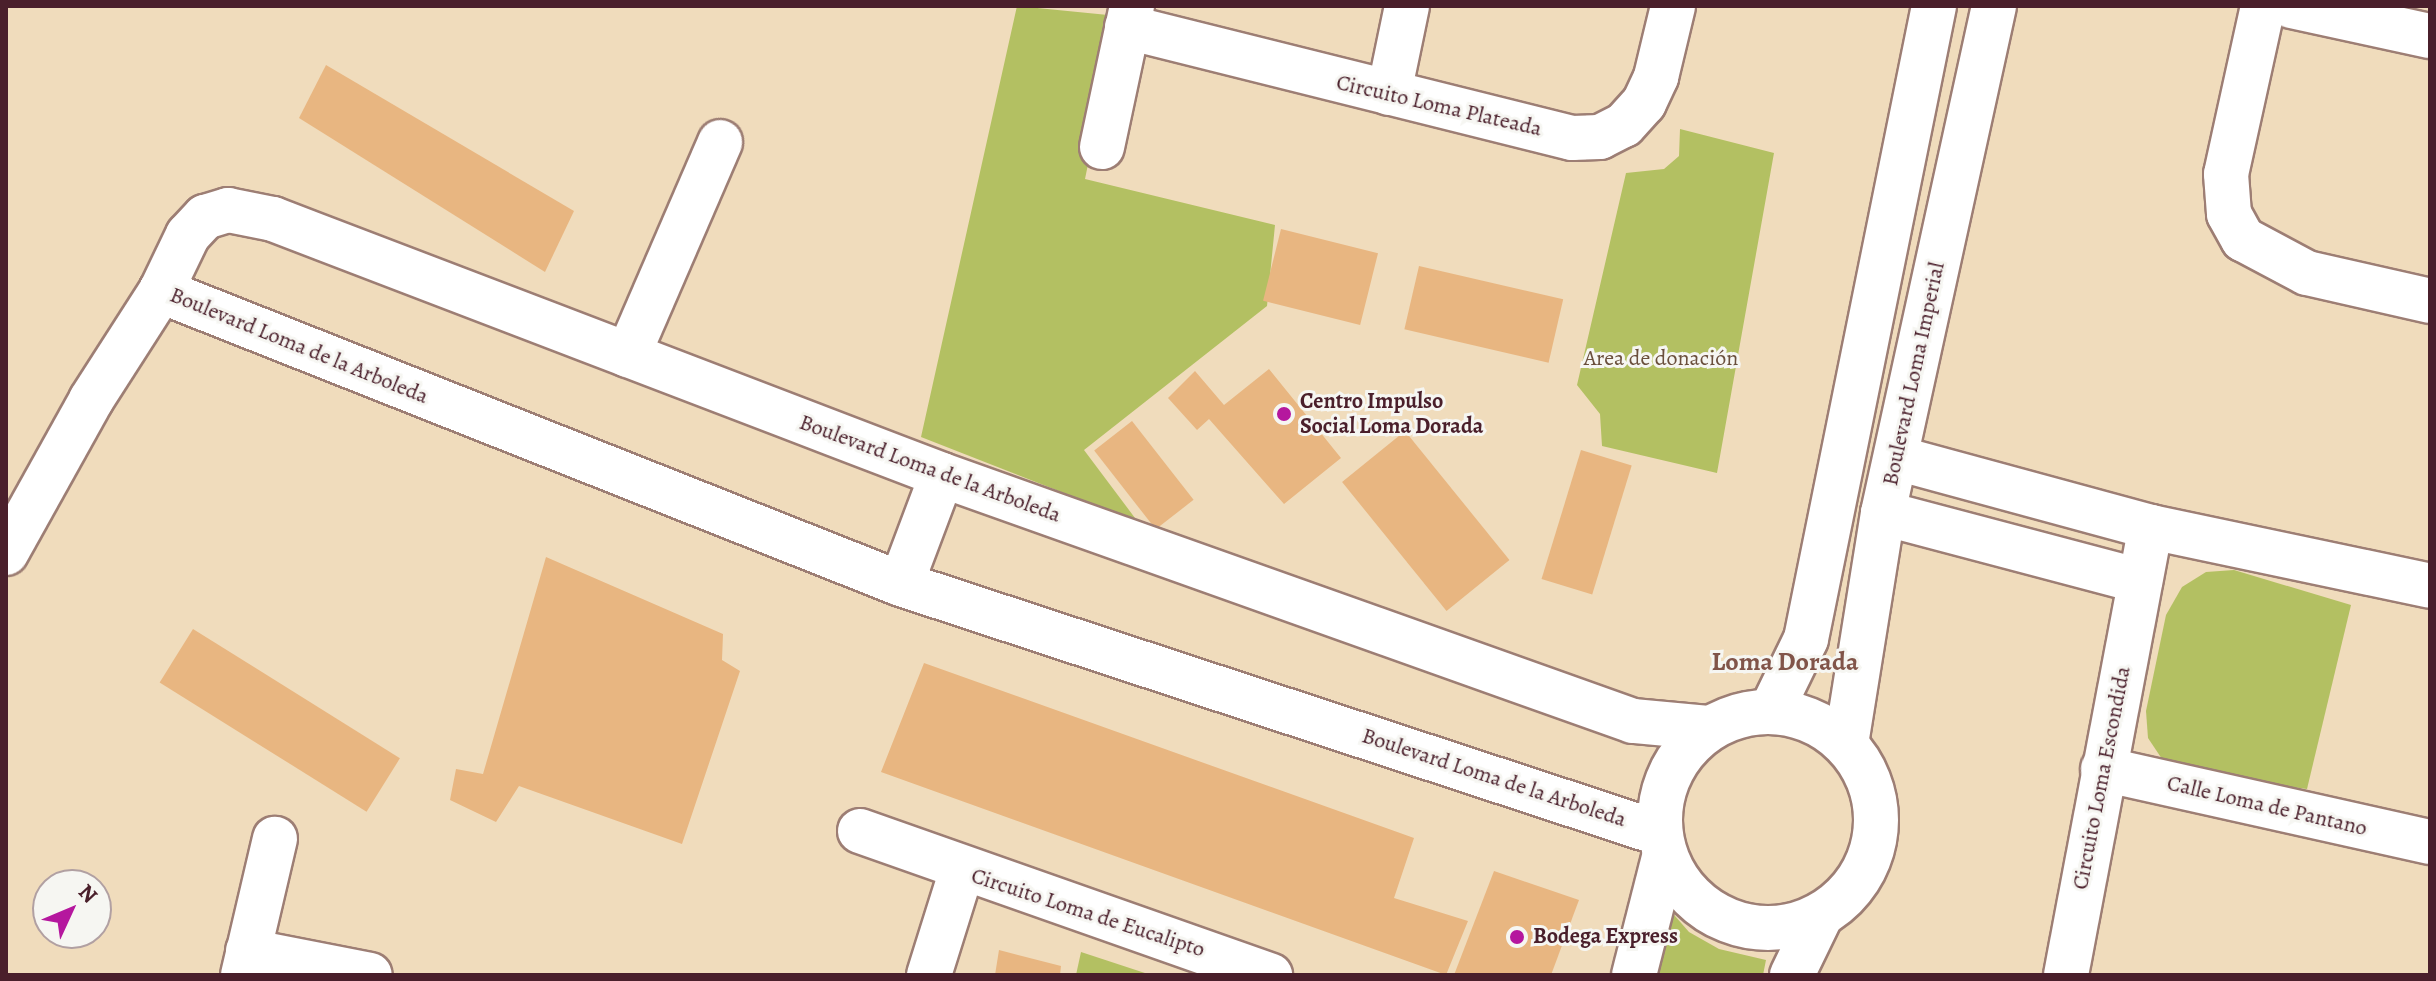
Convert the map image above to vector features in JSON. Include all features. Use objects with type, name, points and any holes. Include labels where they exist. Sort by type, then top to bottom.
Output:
[{"type":"street","points":[[1389,93],[1407,6]]},
{"type":"street","name":"Circuito Loma Plateada","points":[[1102,147],[1130,17],[1389,93],[1572,138],[1600,137],[1624,125],[1644,103],[1656,77],[1673,6]]},
{"type":"street","points":[[1771,711],[1806,639],[1934,6]]},
{"type":"street","name":"Boulevard Loma Imperial","points":[[1846,744],[1883,513],[1994,6]]},
{"type":"street","points":[[2263,6],[2226,174],[2229,214],[2243,239],[2307,273],[2430,301]]},
{"type":"street","points":[[2291,6],[2430,36]]},
{"type":"street","points":[[628,355],[720,142]]},
{"type":"street","name":"Boulevard Loma de la Arboleda","points":[[1662,845],[901,584],[161,291],[188,235],[205,217],[228,210],[273,219],[942,475],[1633,721],[1708,728]]},
{"type":"street","points":[[6,553],[91,400],[161,291]]},
{"type":"street","points":[[1897,458],[2151,527],[2430,586]]},
{"type":"street","points":[[901,584],[942,475]]},
{"type":"street","points":[[1883,513],[2140,581]]},
{"type":"street","name":"Circuito Loma Escondida","points":[[2066,975],[2151,527]]},
{"type":"street","points":[[1634,975],[1662,845],[1662,793],[1679,756],[1708,728],[1739,715],[1771,711],[1812,720],[1846,744],[1869,778],[1876,831],[1871,857],[1851,892],[1820,917],[1776,930],[1728,923],[1689,896],[1662,845]]},
{"type":"street","name":"Calle Loma de Pantano","points":[[2103,769],[2430,842]]},
{"type":"street","points":[[860,831],[962,870]]},
{"type":"street","points":[[275,839],[246,963],[370,975]]},
{"type":"street","name":"Circuito Loma de Eucalipto","points":[[929,975],[962,870],[1270,975]]},
{"type":"street","points":[[1792,975],[1820,917]]},
{"type":"green space","points":[[1017,6],[1108,15],[1113,41],[1085,179],[1275,225],[1267,306],[1084,450],[1138,522],[921,437]]},
{"type":"green space","name":"Area de donación","points":[[1680,129],[1774,153],[1717,473],[1602,446],[1600,414],[1577,385],[1626,173],[1664,169],[1679,156]]},
{"type":"green space","points":[[2234,570],[2351,605],[2307,789],[2199,775],[2166,765],[2148,738],[2146,711],[2166,615],[2182,587],[2206,572]]},
{"type":"green space","points":[[1668,908],[1689,932],[1719,949],[1766,960],[1763,975],[1653,975]]},
{"type":"green space","points":[[1081,952],[1151,975],[1076,975]]},
{"type":"building","points":[[326,65],[574,211],[545,272],[299,118]]},
{"type":"building","points":[[1281,229],[1378,253],[1360,325],[1263,301]]},
{"type":"building","points":[[1419,266],[1563,299],[1549,363],[1404,329]]},
{"type":"building","points":[[1269,369],[1341,458],[1284,504],[1209,419],[1197,430],[1168,398],[1195,371],[1224,405]]},
{"type":"building","points":[[1132,421],[1194,500],[1156,529],[1094,451]]},
{"type":"building","points":[[1405,431],[1509,560],[1447,611],[1342,482]]},
{"type":"building","points":[[1581,450],[1632,465],[1592,595],[1542,579]]},
{"type":"building","points":[[546,557],[723,634],[722,660],[740,671],[682,844],[519,786],[496,822],[450,800],[456,769],[483,774]]},
{"type":"building","points":[[193,629],[400,758],[367,812],[160,682]]},
{"type":"building","points":[[924,663],[1414,838],[1394,898],[1468,921],[1446,975],[881,772]]},
{"type":"building","name":"Bodega Express","points":[[1494,871],[1579,900],[1551,975],[1454,975]]},
{"type":"building","points":[[999,950],[1061,966],[1060,975],[995,975]]},
{"type":"place","name":"Centro Impulso Social Loma Dorada","points":[[1284,414]]},
{"type":"place","name":"Bodega Express","points":[[1517,937]]},
{"type":"district","name":"Loma Dorada","points":[[1785,662]]}]
